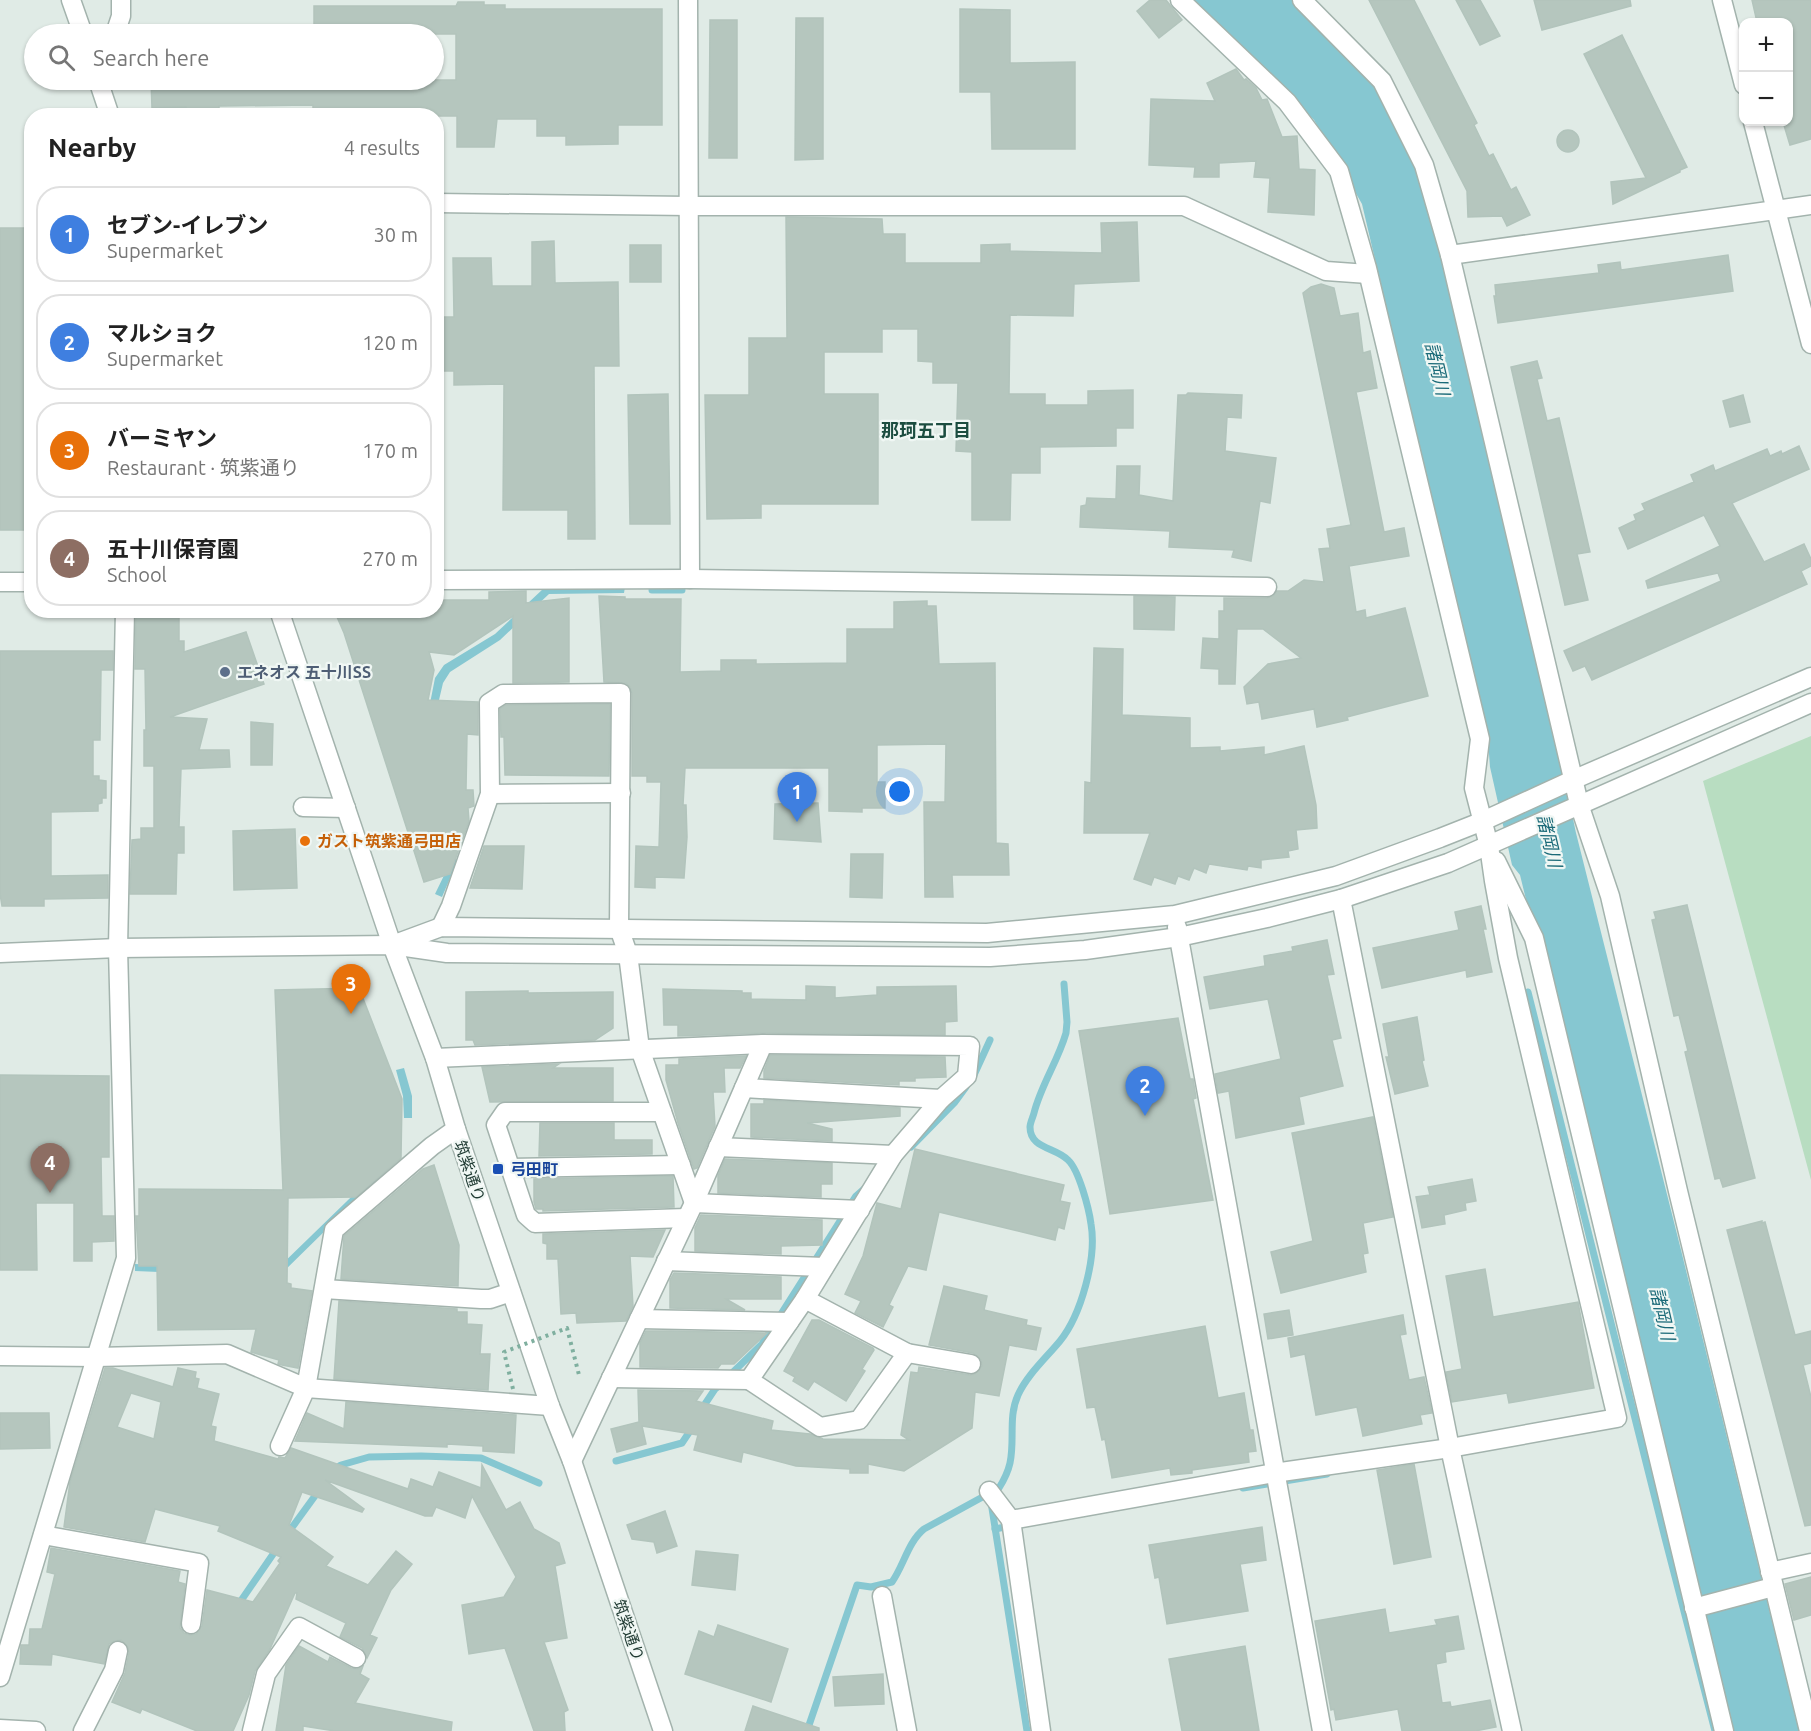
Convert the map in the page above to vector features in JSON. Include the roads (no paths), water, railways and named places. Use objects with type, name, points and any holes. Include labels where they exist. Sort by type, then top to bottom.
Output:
[{"type":"street","points":[[71,0],[79,24]]},
{"type":"street","points":[[118,24],[121,0]]},
{"type":"street","points":[[688,0],[690,579]]},
{"type":"street","points":[[1011,1520],[1274,1473],[1450,1448],[1617,1418],[1508,958],[1489,846],[1474,788],[1480,739],[1368,274],[1339,171],[1287,102],[1180,0]]},
{"type":"street","points":[[1302,0],[1382,81],[1424,165],[1450,255],[1575,779],[1574,807],[1610,896],[1675,1180],[1809,1731]]},
{"type":"street","points":[[1722,0],[1740,72]]},
{"type":"street","points":[[101,90],[107,108]]},
{"type":"street","points":[[1754,126],[1811,344]]},
{"type":"street","points":[[444,203],[689,206],[1184,206],[1326,271],[1368,274]]},
{"type":"street","points":[[1450,255],[1811,205]]},
{"type":"street","points":[[444,580],[690,579],[1267,586]]},
{"type":"street","points":[[0,582],[24,582]]},
{"type":"street","points":[[0,1677],[126,1258],[118,948],[125,618]]},
{"type":"street","name":"筑紫通り","points":[[282,618],[392,945],[435,1058],[456,1129],[663,1731]]},
{"type":"street","points":[[392,945],[441,927],[987,933],[1176,915],[1336,876],[1483,821],[1811,677]]},
{"type":"street","points":[[441,927],[451,906],[490,794],[489,703],[503,694],[621,693],[619,928],[628,954],[640,1049],[681,1166],[690,1211]]},
{"type":"street","points":[[0,953],[118,948],[392,945],[447,953],[990,957],[1085,950],[1179,937],[1341,899],[1448,863],[1811,703]]},
{"type":"street","points":[[490,794],[621,793]]},
{"type":"street","points":[[303,807],[346,808]]},
{"type":"street","points":[[1489,846],[1534,938],[1724,1731]]},
{"type":"street","points":[[1341,899],[1450,1448],[1512,1731]]},
{"type":"street","points":[[1176,915],[1274,1473],[1322,1731]]},
{"type":"street","points":[[435,1058],[763,1044],[970,1046],[967,1076],[941,1099],[893,1155],[805,1299],[749,1380]]},
{"type":"street","points":[[572,1461],[690,1211],[763,1044]]},
{"type":"street","points":[[744,1088],[941,1099]]},
{"type":"street","points":[[662,1112],[505,1112],[496,1125],[526,1215],[535,1223],[690,1211],[860,1210]]},
{"type":"street","points":[[280,1446],[306,1388],[334,1230],[432,1146],[456,1129]]},
{"type":"street","points":[[718,1147],[893,1155]]},
{"type":"street","points":[[510,1168],[681,1166]]},
{"type":"street","points":[[666,1261],[824,1267]]},
{"type":"street","points":[[324,1289],[481,1299],[490,1299],[512,1292]]},
{"type":"street","points":[[805,1299],[907,1353],[971,1364]]},
{"type":"street","points":[[639,1319],[789,1322]]},
{"type":"street","points":[[1,1352],[96,1357],[227,1354],[306,1388],[550,1406]]},
{"type":"street","points":[[611,1378],[749,1380],[820,1427],[860,1420],[907,1353]]},
{"type":"street","points":[[989,1491],[1011,1520],[1041,1731]]},
{"type":"street","points":[[43,1534],[200,1563],[191,1624]]},
{"type":"street","points":[[1694,1608],[1811,1563]]},
{"type":"street","points":[[882,1596],[907,1731]]},
{"type":"street","points":[[252,1731],[266,1674],[298,1627],[356,1658]]},
{"type":"street","points":[[83,1731],[114,1670],[118,1651]]},
{"type":"street","points":[[0,1729],[36,1731]]},
{"type":"water","name":"諸岡川","points":[[1194,0],[1296,0],[1337,41],[1383,96],[1428,193],[1576,833],[1799,1731],[1730,1731],[1520,875],[1512,865],[1490,767],[1488,741],[1362,204],[1314,120]]},
{"type":"water","points":[[625,587],[624,593],[549,594],[500,640],[450,672],[443,683],[427,751],[457,862],[442,897],[435,894],[451,861],[421,749],[435,678],[444,665],[495,634],[543,589]]},
{"type":"water","points":[[404,1068],[412,1096],[412,1118],[404,1118],[403,1096],[396,1070]]},
{"type":"water","points":[[381,1168],[385,1172],[278,1277],[135,1271],[135,1264],[276,1270]]},
{"type":"waterway","points":[[652,590],[682,590]]},
{"type":"waterway","points":[[807,1731],[857,1585],[871,1587],[892,1582],[914,1540],[924,1529],[999,1488],[1010,1463],[1012,1420],[1018,1395],[1068,1330],[1081,1302],[1092,1253],[1091,1224],[1086,1200],[1072,1165],[1063,1156],[1034,1140],[1030,1127],[1041,1093],[1066,1033],[1064,984]]},
{"type":"waterway","points":[[1528,992],[1715,1731]]},
{"type":"waterway","points":[[974,1075],[990,1040]]},
{"type":"waterway","points":[[911,1147],[955,1102],[966,1087]]},
{"type":"waterway","points":[[730,1375],[762,1344],[856,1196],[865,1188]]},
{"type":"waterway","points":[[701,1410],[715,1389],[722,1383]]},
{"type":"waterway","points":[[616,1461],[682,1443],[692,1428]]},
{"type":"waterway","points":[[333,1470],[341,1465],[369,1457],[481,1458],[539,1483]]},
{"type":"waterway","points":[[1243,1488],[1327,1474]]},
{"type":"waterway","points":[[288,1533],[320,1489]]},
{"type":"waterway","points":[[991,1502],[1027,1731]]},
{"type":"waterway","points":[[995,1529],[1010,1526]]},
{"type":"waterway","points":[[238,1605],[278,1547]]},
{"type":"place","name":"エネオス 五十川SS","points":[[225,672]]},
{"type":"place","name":"セブン-イレブン","points":[[797,822]]},
{"type":"place","name":"ガスト筑紫通弓田店","points":[[305,841]]},
{"type":"place","name":"バーミヤン","points":[[351,1014]]},
{"type":"place","name":"マルショク","points":[[1145,1116]]},
{"type":"place","name":"弓田町","points":[[498,1169]]},
{"type":"place","name":"五十川保育園","points":[[50,1193]]},
{"type":"district","name":"那珂五丁目","points":[[926,431]]}]
